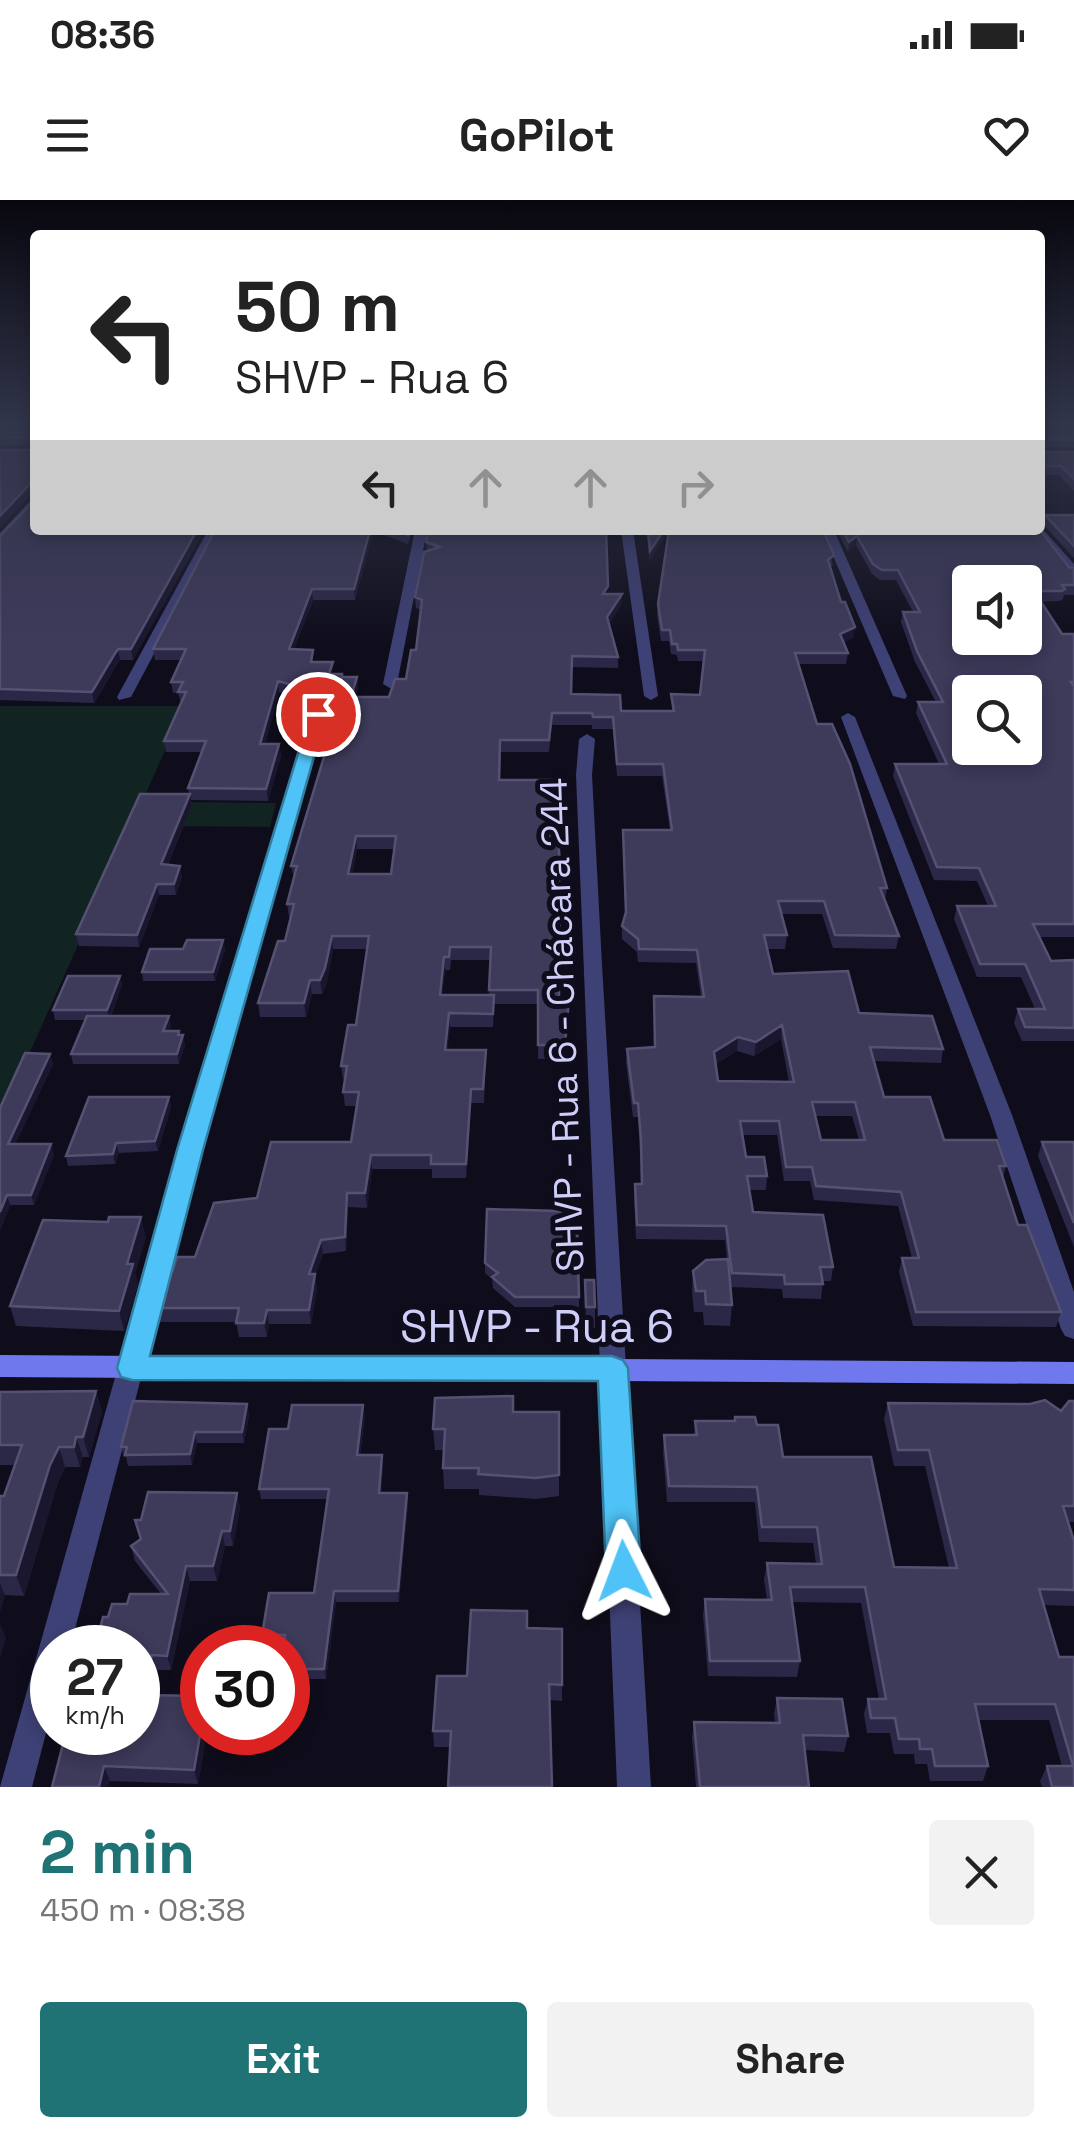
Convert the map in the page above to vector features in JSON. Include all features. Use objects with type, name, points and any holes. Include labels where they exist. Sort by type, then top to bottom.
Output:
[{"type":"street","points":[[0,540],[30,505]]},
{"type":"street","points":[[124,697],[211,535]]},
{"type":"street","points":[[390,684],[420,535]]},
{"type":"street","points":[[628,535],[651,696]]},
{"type":"street","points":[[830,535],[900,696]]},
{"type":"street","points":[[1045,535],[1074,572]]},
{"type":"street","points":[[60,1625],[190,1150],[318,714]]},
{"type":"street","points":[[848,718],[1001,1115],[1074,1329]]},
{"type":"street","name":"SHVP - Rua 6 - Chácara 244","points":[[586,739],[584,794],[634,1787]]},
{"type":"street","name":"SHVP - Rua 6","points":[[0,1366],[1074,1372]]},
{"type":"street","points":[[15,1787],[30,1733]]},
{"type":"green space","points":[[0,706],[185,706],[0,1119]]},
{"type":"green space","points":[[175,802],[276,803],[270,827],[166,826]]},
{"type":"building","points":[[0,498],[17,498],[0,516]]},
{"type":"building","points":[[30,505],[30,535],[194,535],[131,649],[118,649],[92,692],[0,689],[0,536]]},
{"type":"building","points":[[1045,515],[1074,515],[1074,546]]},
{"type":"building","points":[[212,535],[369,535],[354,589],[312,589],[289,649],[313,650],[311,662],[333,662],[329,674],[357,677],[351,697],[389,697],[395,679],[406,679],[411,650],[416,650],[422,600],[415,597],[424,552],[440,547],[426,542],[427,535],[606,535],[608,586],[603,594],[622,594],[607,617],[618,657],[572,656],[571,694],[620,695],[621,711],[674,711],[671,694],[700,695],[705,650],[678,650],[677,644],[672,644],[670,630],[662,630],[658,604],[668,535],[825,535],[834,555],[828,560],[841,602],[845,602],[855,627],[840,634],[848,653],[795,653],[817,724],[832,724],[850,764],[887,888],[880,888],[899,936],[835,935],[824,901],[778,901],[787,935],[764,935],[773,974],[848,971],[859,1013],[932,1016],[943,1049],[870,1047],[884,1097],[930,1097],[944,1140],[997,1140],[1006,1166],[999,1166],[1018,1225],[1027,1225],[1061,1312],[916,1312],[902,1258],[919,1258],[901,1192],[816,1186],[812,1167],[786,1167],[779,1121],[740,1121],[746,1157],[764,1157],[767,1176],[747,1176],[753,1212],[823,1215],[833,1267],[820,1267],[823,1284],[785,1284],[784,1275],[732,1273],[726,1226],[637,1225],[635,1184],[642,1184],[641,1140],[627,1049],[655,1047],[654,996],[704,997],[697,950],[639,949],[638,939],[622,926],[626,912],[623,830],[672,830],[663,764],[617,764],[613,717],[593,717],[592,713],[552,713],[549,740],[500,740],[499,780],[554,780],[560,865],[559,998],[569,998],[565,1045],[538,1045],[538,990],[489,990],[491,947],[450,947],[449,957],[444,957],[440,995],[494,995],[493,1014],[449,1013],[445,1050],[486,1050],[483,1089],[471,1089],[466,1164],[431,1164],[431,1155],[371,1155],[365,1193],[347,1193],[345,1237],[321,1240],[309,1274],[315,1274],[309,1310],[267,1310],[264,1323],[236,1323],[239,1308],[156,1308],[166,1270],[173,1270],[177,1257],[195,1257],[214,1203],[257,1198],[271,1142],[351,1142],[359,1092],[343,1092],[347,1066],[341,1066],[348,1025],[356,1025],[369,936],[332,936],[320,980],[310,980],[304,1003],[258,1003],[278,941],[285,941],[294,904],[287,904],[297,866],[291,866],[342,697],[322,697],[278,681],[260,744],[279,744],[266,789],[188,788],[206,741],[164,741],[186,692],[178,692],[183,682],[171,682],[186,649],[153,649]],"holes":[[[356,836],[396,836],[391,874],[348,874]],[[782,1025],[794,1082],[718,1081],[714,1052],[738,1037],[756,1042]],[[812,1102],[855,1102],[865,1140],[821,1140]]]},
{"type":"building","points":[[648,535],[661,535],[650,551]]},
{"type":"building","points":[[845,535],[1044,535],[1069,567],[1074,568],[1074,585],[1062,585],[1062,591],[1042,591],[1042,565],[952,565],[952,655],[1042,655],[1042,603],[1062,634],[1074,634],[1074,924],[1033,924],[1051,961],[1074,960],[1074,1028],[1025,1027],[1018,1009],[1045,1009],[1025,964],[980,964],[957,906],[996,906],[979,868],[937,867],[895,764],[947,764],[918,702],[943,702],[917,651],[903,612],[920,612],[898,570],[882,570],[873,564],[857,536],[849,542]]},
{"type":"building","points":[[140,794],[190,794],[161,864],[180,866],[174,884],[157,884],[137,935],[76,934]]},
{"type":"building","points":[[187,940],[223,940],[213,972],[142,972],[150,949],[183,949]]},
{"type":"building","points":[[68,976],[120,976],[107,1010],[53,1010]]},
{"type":"building","points":[[87,1016],[169,1016],[163,1031],[179,1031],[178,1035],[183,1035],[177,1054],[71,1054]]},
{"type":"building","points":[[25,1053],[50,1054],[8,1144],[51,1144],[31,1195],[7,1195],[0,1212],[0,1108]]},
{"type":"building","points":[[89,1097],[169,1097],[155,1141],[116,1143],[113,1154],[66,1156]]},
{"type":"building","points":[[1042,1142],[1074,1142],[1074,1223]]},
{"type":"building","points":[[487,1209],[559,1211],[577,1225],[579,1297],[515,1297],[492,1277],[498,1273],[485,1263]]},
{"type":"building","points":[[109,1217],[141,1217],[119,1311],[10,1306],[43,1220],[108,1222]]},
{"type":"building","points":[[728,1259],[732,1305],[706,1304],[705,1291],[696,1291],[693,1271],[706,1260]]},
{"type":"building","points":[[585,1280],[594,1280],[595,1307],[586,1307]]},
{"type":"building","points":[[96,1391],[83,1437],[76,1437],[74,1447],[59,1447],[50,1465],[16,1575],[0,1575],[0,1496],[4,1496],[22,1445],[0,1445],[0,1392]]},
{"type":"building","points":[[513,1396],[513,1412],[559,1412],[559,1475],[536,1478],[478,1474],[479,1468],[443,1468],[445,1429],[433,1429],[435,1398]]},
{"type":"building","points":[[1045,1400],[1061,1411],[1069,1401],[1074,1401],[1074,1506],[1063,1506],[1074,1541],[1074,1590],[1039,1589],[1059,1657],[1074,1657],[1074,1787],[1052,1787],[1047,1766],[1073,1766],[1055,1704],[975,1704],[988,1766],[935,1766],[932,1749],[920,1749],[919,1739],[899,1739],[895,1718],[871,1718],[868,1699],[886,1699],[865,1587],[790,1587],[800,1661],[710,1661],[705,1599],[772,1600],[767,1563],[822,1564],[817,1527],[762,1527],[757,1487],[669,1486],[664,1435],[697,1435],[695,1421],[755,1417],[757,1425],[778,1425],[783,1457],[871,1457],[894,1567],[957,1568],[929,1450],[898,1450],[888,1403],[1030,1404]]},
{"type":"building","points":[[133,1401],[247,1404],[242,1432],[195,1432],[190,1454],[125,1455],[127,1447],[121,1447]]},
{"type":"building","points":[[292,1405],[363,1405],[357,1455],[382,1455],[379,1493],[407,1493],[398,1591],[334,1591],[324,1669],[310,1669],[310,1625],[264,1625],[269,1593],[314,1593],[329,1489],[259,1489],[269,1429],[288,1429]]},
{"type":"building","points":[[148,1492],[237,1493],[230,1531],[222,1531],[213,1566],[186,1566],[167,1656],[160,1656],[160,1625],[101,1625],[112,1604],[127,1604],[130,1594],[168,1594],[131,1546],[141,1539],[135,1520],[141,1520]]},
{"type":"building","points":[[471,1610],[527,1611],[527,1628],[562,1629],[562,1685],[549,1684],[552,1787],[448,1787],[451,1731],[433,1731],[437,1676],[467,1676]]},
{"type":"building","points":[[160,1695],[180,1696],[180,1755],[197,1755],[194,1770],[104,1766],[99,1787],[52,1787],[60,1755],[160,1755]]},
{"type":"building","points":[[777,1698],[842,1699],[848,1736],[803,1735],[809,1787],[700,1787],[694,1722],[780,1723]]},
{"type":"route","points":[[318,714],[190,1150],[132,1368],[612,1368],[624,1571]]}]
